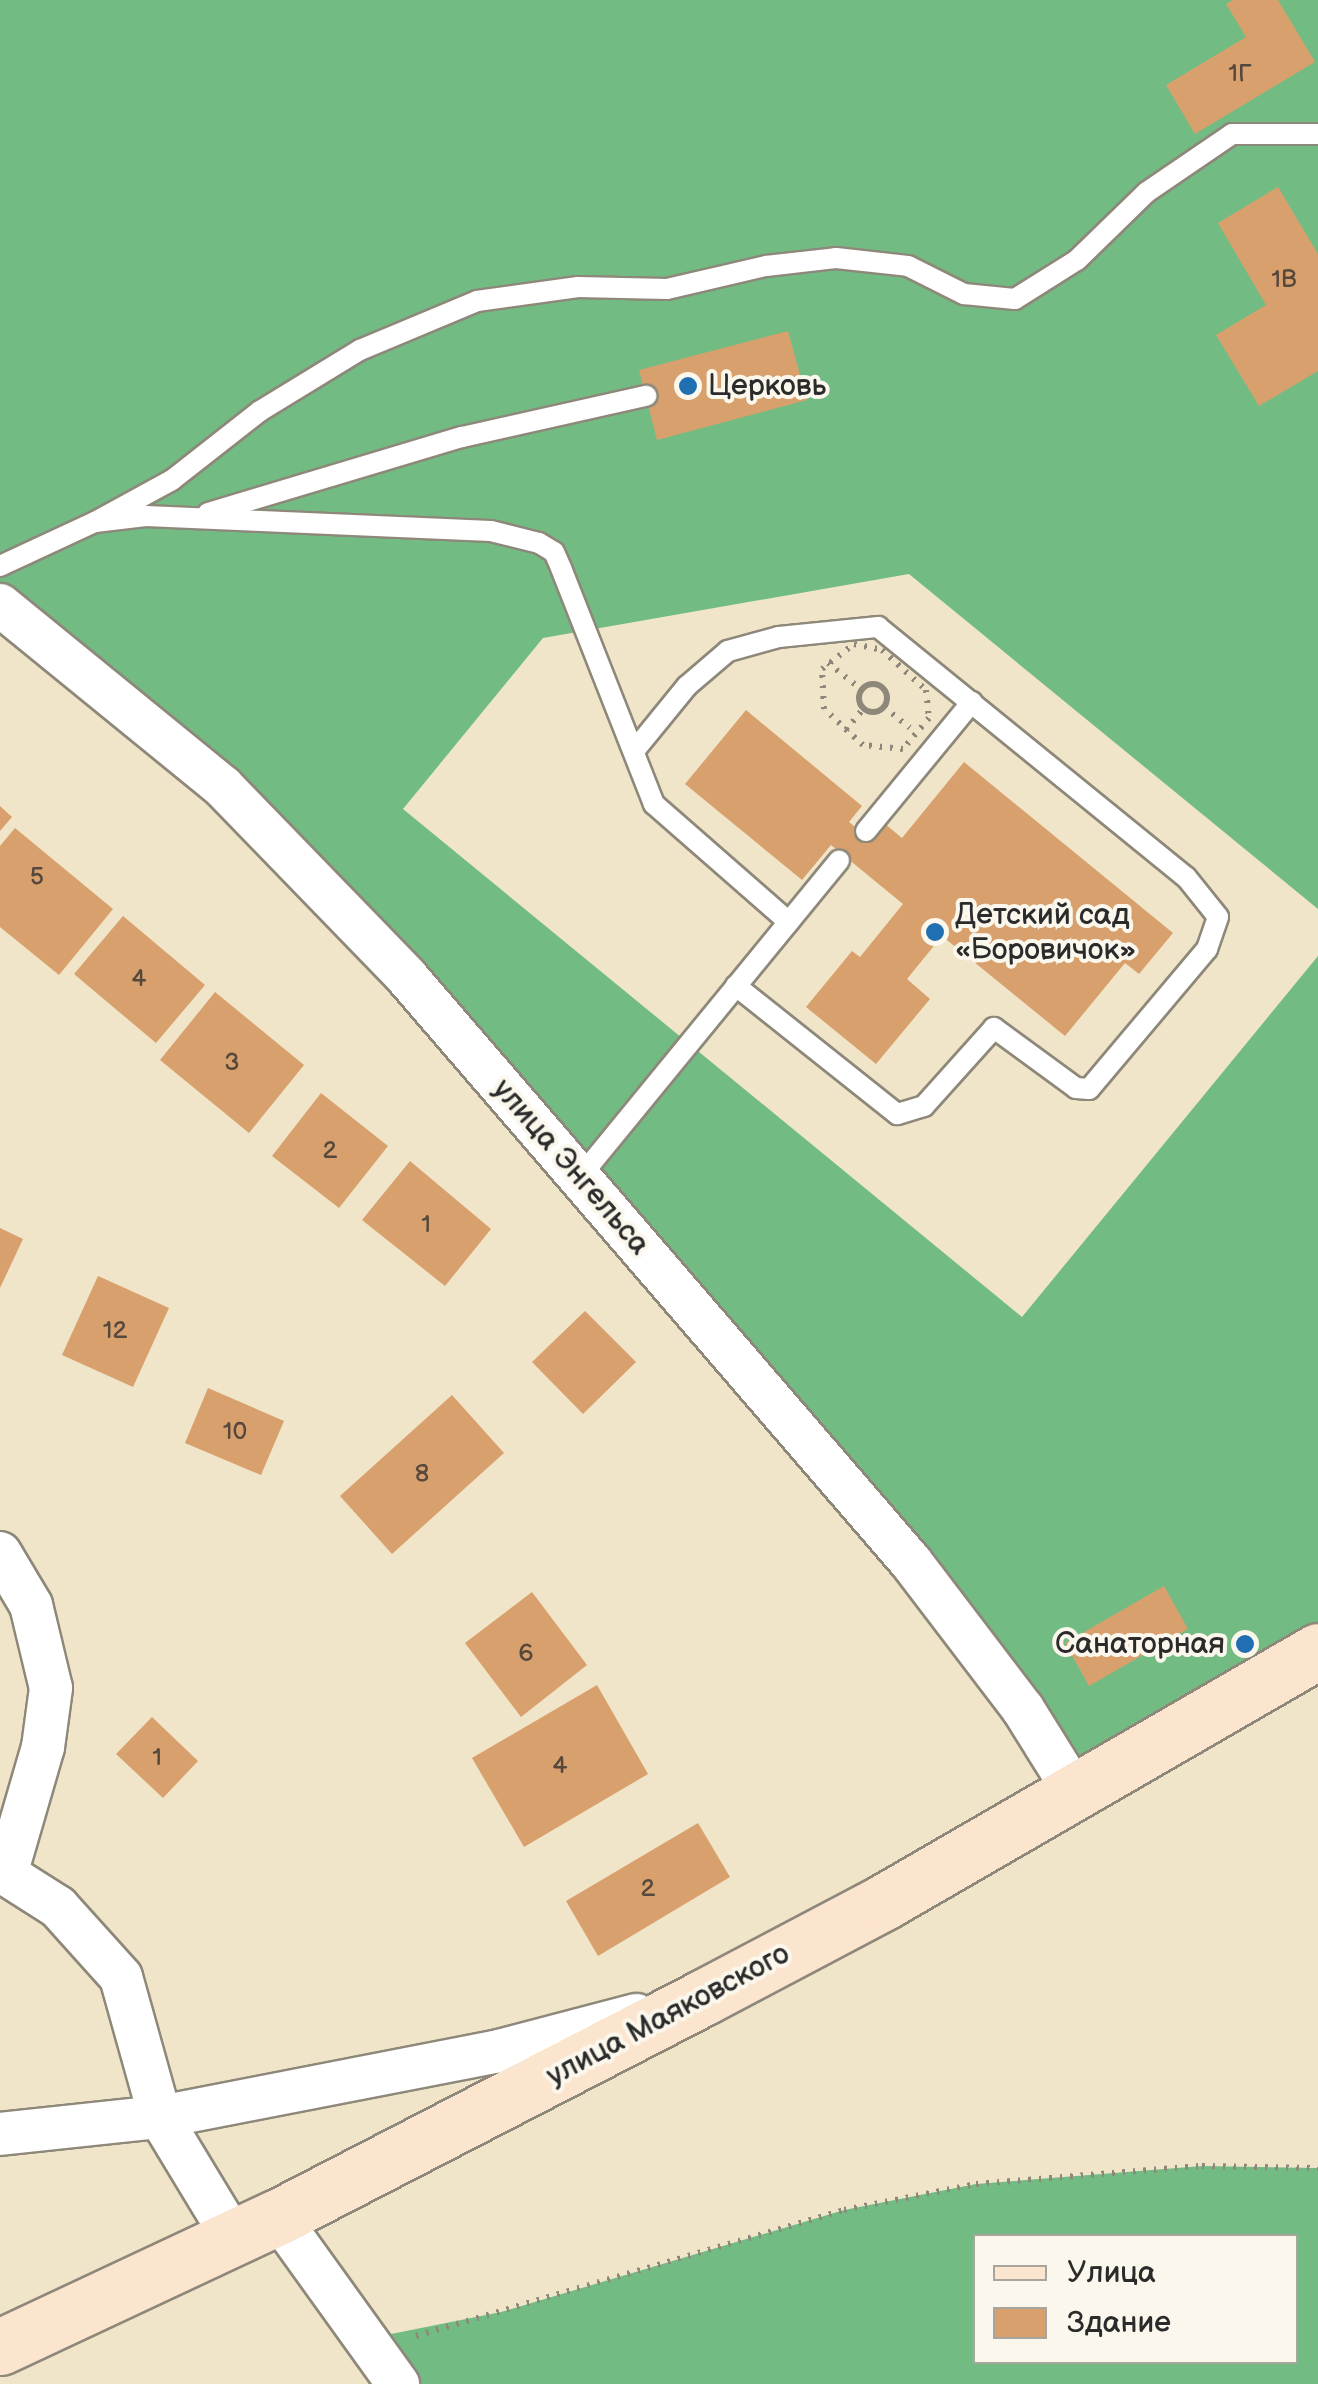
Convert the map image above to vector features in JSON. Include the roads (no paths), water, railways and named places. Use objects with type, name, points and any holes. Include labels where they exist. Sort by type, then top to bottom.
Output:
[{"type":"main road","name":"улица Маяковского","points":[[0,2347],[256,2228],[704,1997],[1318,1651]]},
{"type":"street","name":"улица Энгельса","points":[[0,606],[223,787],[406,976],[911,1562],[1023,1709],[1074,1791]]},
{"type":"street","points":[[0,1553],[32,1606],[51,1688],[43,1747],[3,1881],[58,1907],[121,1977],[160,2117],[256,2228],[366,2339],[398,2384]]},
{"type":"street","points":[[0,2134],[160,2117],[498,2050],[704,1997]]},
{"type":"lane","points":[[0,566],[95,522],[172,480],[260,411],[360,350],[478,300],[578,287],[667,289],[766,266],[836,258],[908,266],[964,294],[1015,299],[1077,260],[1146,192],[1232,134],[1318,134]]},
{"type":"lane","points":[[196,517],[462,437],[646,396]]},
{"type":"lane","points":[[95,522],[196,517],[492,531],[548,547],[634,751],[644,786],[668,822],[789,922]]},
{"type":"lane","points":[[634,751],[709,664],[779,637],[883,629],[1186,877],[1218,917],[1207,949],[1095,1086],[1076,1088],[994,1028],[924,1106],[897,1114],[736,986]]},
{"type":"lane","points":[[866,831],[972,702]]},
{"type":"lane","points":[[580,1177],[839,860]]},
{"type":"place","name":"Церковь","points":[[688,386]]},
{"type":"place","name":"Детский сад «Боровичок»","points":[[935,932]]},
{"type":"place","name":"Санаторная","points":[[1245,1644]]}]
